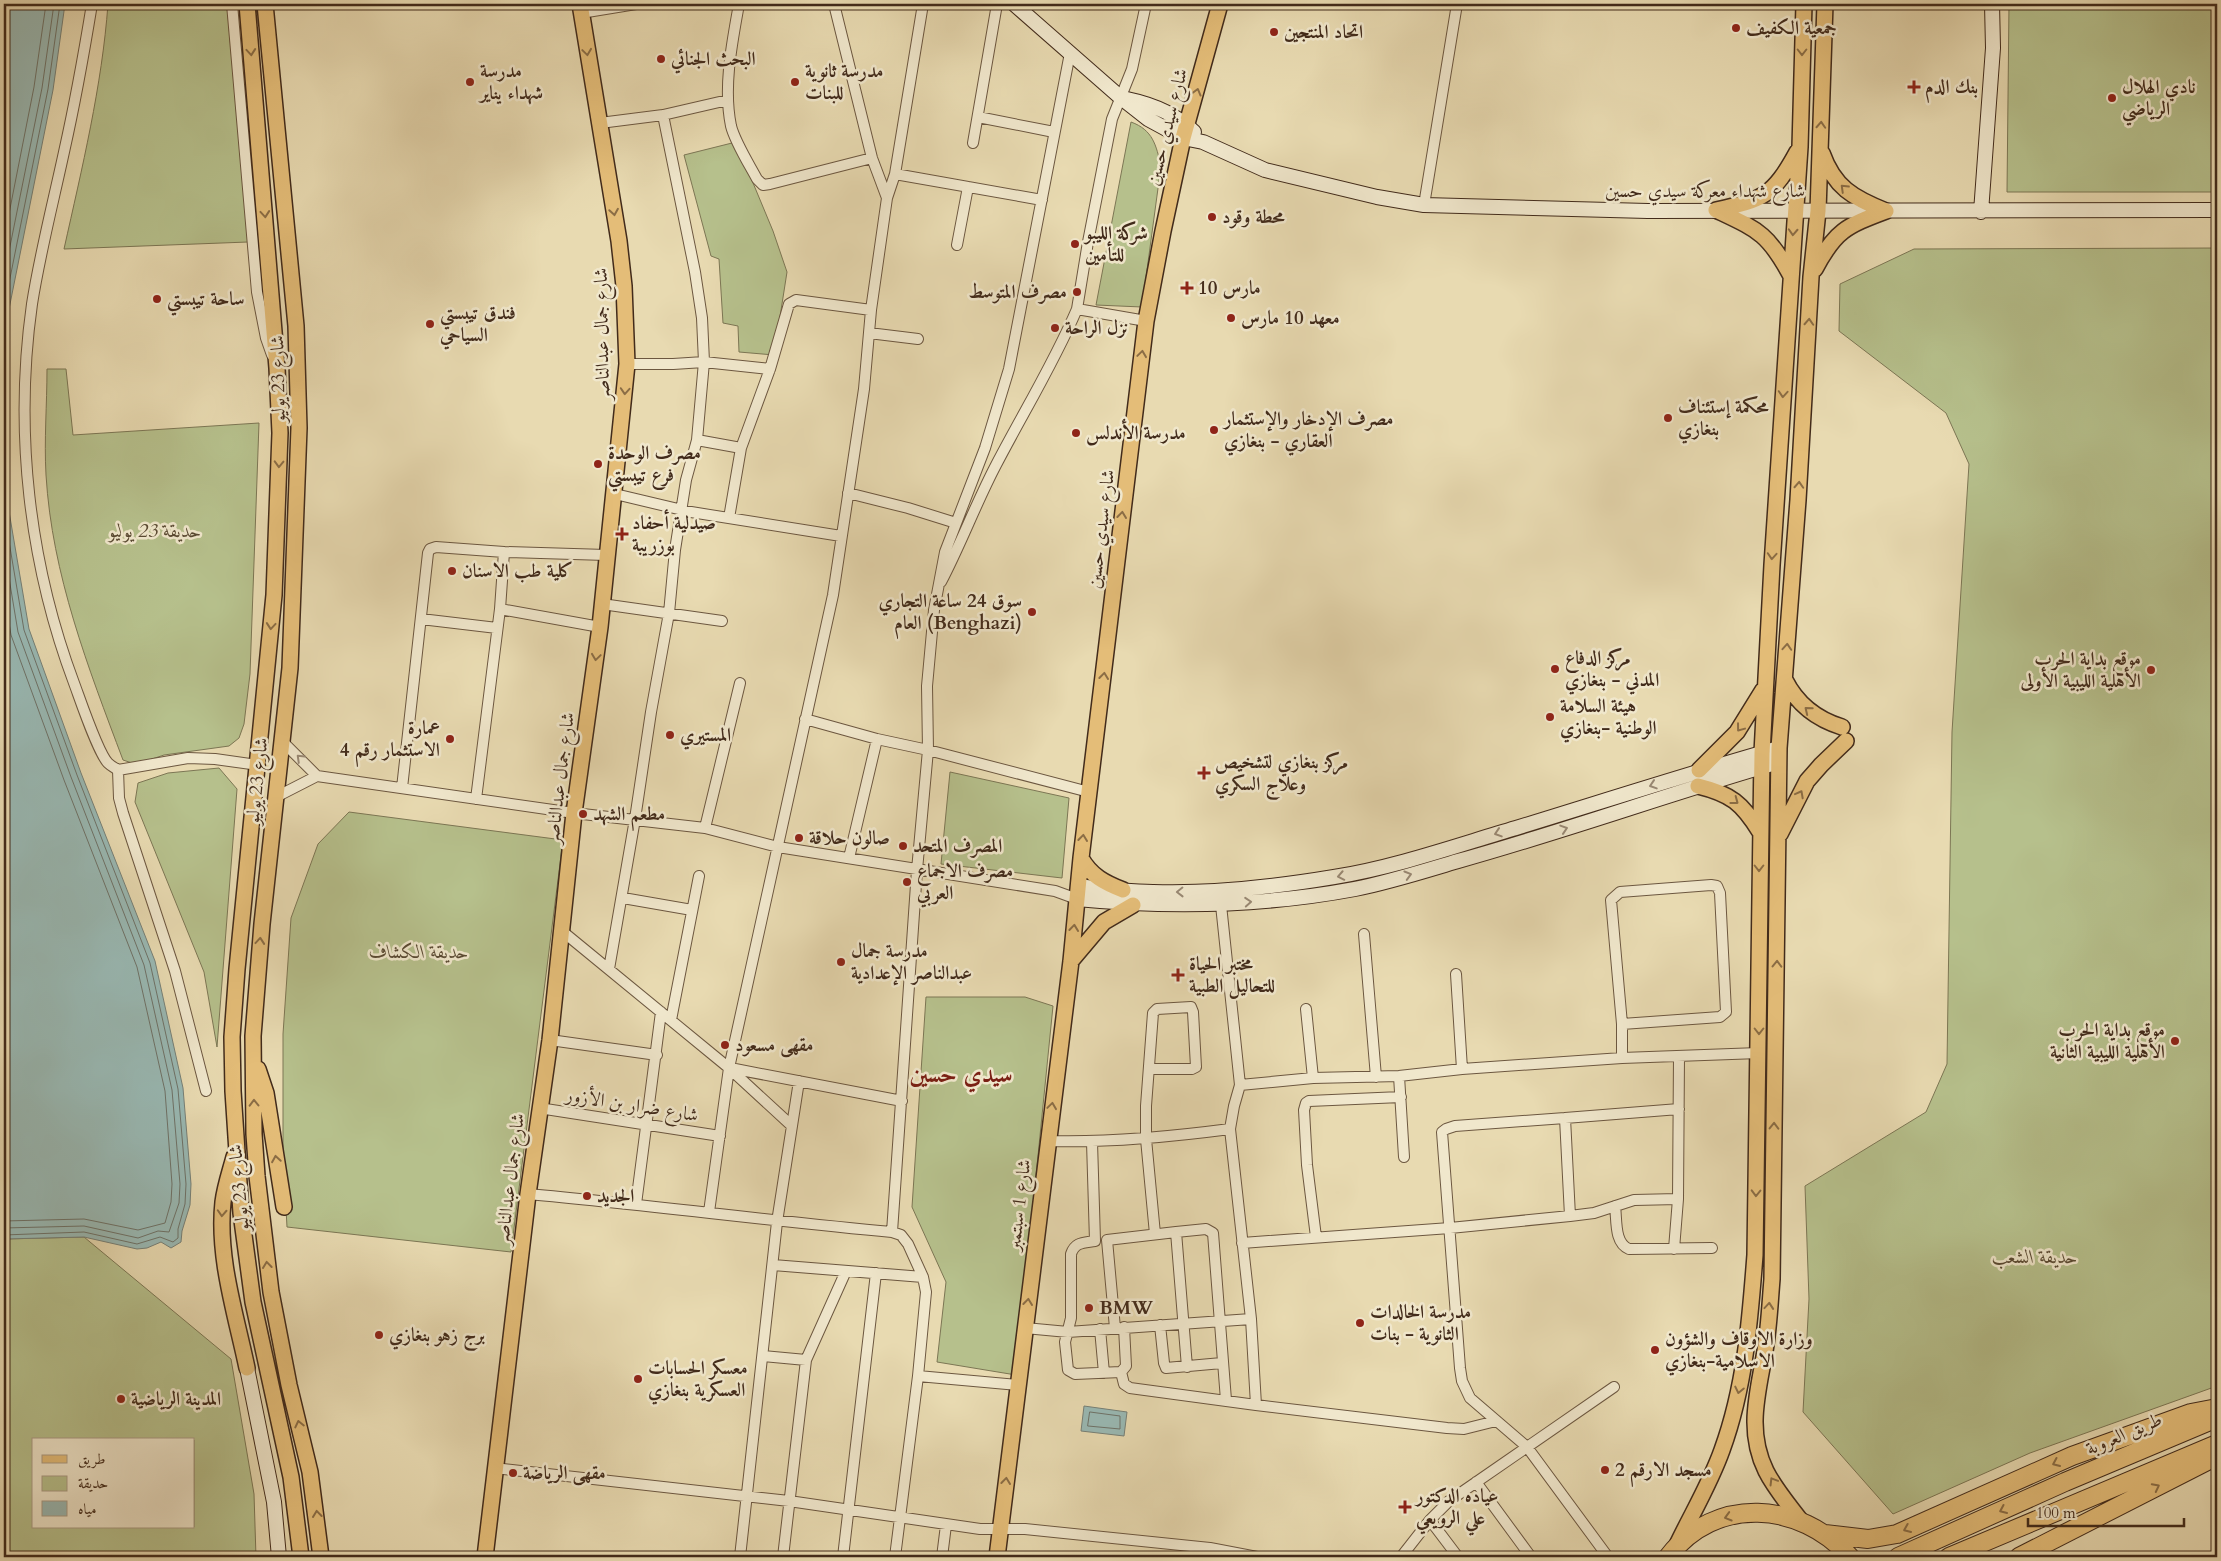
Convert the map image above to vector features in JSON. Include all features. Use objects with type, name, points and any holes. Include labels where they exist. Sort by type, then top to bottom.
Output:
[{"type":"highway","points":[[1826,1534],[1868,1539],[1897,1534],[2072,1456],[2172,1419],[2200,1410],[2217,1408]]},
{"type":"highway","name":"طريق العروبة","points":[[1898,1557],[2047,1490],[2217,1418]]},
{"type":"highway","points":[[1949,1557],[2054,1511],[2217,1444]]},
{"type":"highway","points":[[2019,1557],[2217,1456]]},
{"type":"highway","points":[[1671,1552],[1692,1533],[1712,1522],[1734,1515],[1757,1512],[1780,1514],[1801,1521],[1826,1534],[1850,1557]]},
{"type":"main road","name":"شارع 23 يوليو","points":[[247,4],[277,368],[280,428],[274,595],[236,969],[232,1028],[236,1148],[241,1214],[253,1302],[291,1477],[301,1557]]},
{"type":"main road","name":"شارع 23 يوليو","points":[[266,4],[296,326],[299,428],[293,626],[262,924],[253,1052],[257,1176],[270,1283],[285,1367],[310,1472],[321,1557]]},
{"type":"main road","name":"شارع شهداء معركة سيدي حسين","points":[[1014,4],[1120,97],[1148,119],[1185,132],[1265,170],[1377,197],[1424,204],[1648,211],[1982,212],[2217,210]]},
{"type":"main road","name":"شارع سيدي حسين","points":[[1077,893],[1146,321],[1163,230],[1185,132],[1220,4]]},
{"type":"main road","points":[[1671,1552],[1722,1449],[1734,1410],[1745,1361],[1755,1255],[1762,760],[1765,686],[1800,147],[1804,4]]},
{"type":"main road","points":[[1801,1521],[1766,1470],[1757,1445],[1754,1412],[1765,1349],[1772,1279],[1779,755],[1798,500],[1811,277],[1818,211],[1825,4]]},
{"type":"main road","points":[[1982,212],[1992,48],[1992,4]]},
{"type":"main road","name":"شارع جمال عبدالناصر","points":[[485,1557],[494,1468],[528,1194],[550,1040],[574,813],[600,627],[627,364],[623,277],[600,123],[590,75],[580,8]]},
{"type":"main road","points":[[1716,210],[1751,203],[1763,196],[1784,176],[1800,147]]},
{"type":"main road","points":[[1820,147],[1826,167],[1847,192],[1862,202],[1886,211]]},
{"type":"main road","points":[[1716,210],[1741,222],[1766,238],[1778,252],[1791,276]]},
{"type":"main road","points":[[1811,277],[1823,254],[1837,235],[1855,223],[1886,211]]},
{"type":"main road","points":[[280,428],[299,428]]},
{"type":"main road","points":[[1785,680],[1794,696],[1808,710],[1824,720],[1842,726]]},
{"type":"main road","points":[[1700,770],[1737,732],[1765,686]]},
{"type":"main road","points":[[1778,838],[1807,782],[1821,765],[1846,742]]},
{"type":"main road","points":[[1077,893],[1133,905],[1222,905],[1320,894],[1387,881],[1521,843],[1698,786],[1779,755]]},
{"type":"main road","points":[[1077,893],[1123,890],[1204,892],[1269,886],[1367,871],[1440,852],[1700,770],[1762,760]]},
{"type":"main road","points":[[1698,786],[1716,790],[1734,799],[1749,814],[1760,832]]},
{"type":"main road","points":[[1081,858],[1092,874],[1108,885],[1123,890]]},
{"type":"main road","name":"شارع 1 سبتمبر","points":[[997,1557],[1047,1141],[1071,960],[1077,893]]},
{"type":"main road","points":[[1071,960],[1104,922],[1133,905]]},
{"type":"main road","points":[[253,1052],[266,1092],[284,1207]]},
{"type":"main road","points":[[236,1148],[226,1182],[222,1222],[226,1269],[274,1502],[279,1557]]},
{"type":"street","points":[[92,4],[80,80],[39,264],[32,304],[26,388],[26,466],[34,536],[55,626],[79,695],[105,759],[118,770],[119,798],[122,813],[175,971],[206,1091]]},
{"type":"street","points":[[232,4],[256,292],[266,338],[277,368]]},
{"type":"street","points":[[580,8],[636,4]]},
{"type":"street","points":[[739,4],[732,46],[728,100],[732,128],[757,178],[763,185],[790,180],[872,158]]},
{"type":"street","points":[[834,4],[872,158],[887,198]]},
{"type":"street","points":[[709,1212],[729,1068],[804,719],[833,594],[864,389],[869,333],[887,198],[895,174],[923,4]]},
{"type":"street","points":[[973,143],[997,4]]},
{"type":"street","points":[[937,589],[956,556],[995,467],[1055,356],[1077,309],[1089,234],[1112,119],[1132,69],[1146,4]]},
{"type":"street","points":[[1424,204],[1457,4]]},
{"type":"street","points":[[892,1232],[917,870],[928,750],[927,686],[937,589],[945,552],[985,448],[1009,369],[1070,53]]},
{"type":"street","points":[[600,123],[662,115],[728,100]]},
{"type":"street","points":[[609,969],[623,898],[651,712],[669,613],[681,510],[686,480],[697,440],[704,362],[702,318],[695,272],[662,115]]},
{"type":"street","points":[[978,118],[1054,132]]},
{"type":"street","points":[[895,174],[1042,200]]},
{"type":"street","points":[[956,244],[968,187]]},
{"type":"street","points":[[729,518],[741,448],[770,369],[787,309],[791,302],[872,310]]},
{"type":"street","points":[[1077,309],[1146,321]]},
{"type":"street","points":[[869,333],[918,339]]},
{"type":"street","points":[[627,364],[704,362],[770,369]]},
{"type":"street","points":[[697,440],[741,448]]},
{"type":"street","points":[[848,493],[908,508],[956,523]]},
{"type":"street","points":[[615,494],[681,510],[841,536]]},
{"type":"street","points":[[402,788],[428,553],[430,549],[436,547],[504,552],[606,555]]},
{"type":"street","points":[[476,798],[500,609],[504,552]]},
{"type":"street","points":[[602,604],[722,621]]},
{"type":"street","points":[[500,609],[600,627]]},
{"type":"street","points":[[421,619],[497,628]]},
{"type":"street","points":[[705,828],[740,683]]},
{"type":"street","points":[[804,719],[1089,792]]},
{"type":"street","points":[[849,858],[877,739]]},
{"type":"street","points":[[282,741],[317,776]]},
{"type":"street","points":[[118,770],[188,758],[215,759],[258,765]]},
{"type":"street","points":[[276,797],[317,776],[574,813],[705,828],[778,847],[917,870],[1077,893]]},
{"type":"street","points":[[671,1020],[698,876]]},
{"type":"street","points":[[1622,1024],[1720,1017],[1726,1012],[1720,893],[1717,886],[1620,892],[1614,896],[1612,900],[1622,1024],[1622,1058]]},
{"type":"street","points":[[623,898],[692,910]]},
{"type":"street","points":[[1222,905],[1240,1085],[1230,1129],[1251,1318],[1256,1405]]},
{"type":"street","points":[[562,931],[729,1068],[792,1126]]},
{"type":"street","points":[[1364,934],[1376,1077]]},
{"type":"street","points":[[1456,974],[1462,1069]]},
{"type":"street","points":[[1150,1069],[1192,1069],[1196,1067],[1193,1012],[1190,1007],[1157,1009],[1154,1011],[1146,1106],[1146,1139],[1155,1234]]},
{"type":"street","points":[[1306,1009],[1313,1078]]},
{"type":"street","points":[[636,1204],[657,1055],[661,1012]]},
{"type":"street","points":[[550,1040],[657,1055]]},
{"type":"street","points":[[1240,1085],[1313,1078],[1400,1076],[1462,1069],[1622,1058],[1759,1052]]},
{"type":"street","points":[[1674,1249],[1678,1199],[1679,1056]]},
{"type":"street","points":[[729,1068],[902,1101]]},
{"type":"street","points":[[1400,1076],[1404,1157]]},
{"type":"street","points":[[740,1557],[777,1222],[799,1081]]},
{"type":"street","points":[[1316,1237],[1307,1165],[1304,1110],[1306,1103],[1309,1101],[1401,1097]]},
{"type":"street","name":"شارع ضرار بن الأزور","points":[[539,1108],[720,1136]]},
{"type":"street","points":[[1608,1557],[1528,1447],[1470,1398],[1462,1381],[1442,1132],[1446,1128],[1455,1126],[1679,1109]]},
{"type":"street","points":[[1565,1118],[1570,1216]]},
{"type":"street","points":[[1047,1141],[1092,1142],[1146,1139],[1230,1129]]},
{"type":"street","points":[[1092,1142],[1095,1241]]},
{"type":"street","points":[[528,1194],[709,1212],[777,1222],[892,1232],[901,1236],[908,1244],[923,1277],[926,1292],[918,1376],[894,1557]]},
{"type":"street","points":[[1242,1243],[1450,1228],[1570,1216],[1594,1213],[1634,1200],[1678,1199]]},
{"type":"street","points":[[1615,1206],[1619,1240],[1629,1249],[1712,1248]]},
{"type":"street","points":[[1107,1240],[1126,1366],[1121,1372],[1075,1374],[1068,1370],[1065,1342],[1070,1318],[1071,1254],[1073,1247],[1078,1243],[1206,1229],[1213,1233],[1226,1400]]},
{"type":"street","points":[[1176,1232],[1187,1367]]},
{"type":"street","points":[[773,1265],[923,1277]]},
{"type":"street","points":[[783,1557],[806,1360],[846,1271]]},
{"type":"street","points":[[842,1557],[876,1273]]},
{"type":"street","points":[[1025,1328],[1068,1332],[1251,1318]]},
{"type":"street","points":[[1160,1325],[1164,1366],[1170,1368],[1222,1363]]},
{"type":"street","points":[[1100,1329],[1104,1373]]},
{"type":"street","points":[[763,1356],[806,1360]]},
{"type":"street","points":[[1121,1372],[1124,1384],[1130,1388],[1256,1405],[1447,1428],[1464,1429],[1496,1421]]},
{"type":"street","points":[[918,1376],[1018,1385]]},
{"type":"street","points":[[1402,1557],[1430,1520],[1449,1501],[1614,1387]]},
{"type":"street","points":[[494,1468],[789,1501],[899,1519],[980,1529],[1025,1529],[1200,1547],[1257,1557]]},
{"type":"street","points":[[1476,1482],[1531,1557]]},
{"type":"street","points":[[1430,1520],[1458,1557]]},
{"type":"street","points":[[942,1557],[946,1525]]},
{"type":"green space","points":[[108,4],[227,4],[248,242],[64,249],[96,96]]},
{"type":"green space","name":"نادي الهلال الرياضي","points":[[2009,4],[2217,4],[2217,192],[2007,192]]},
{"type":"green space","points":[[1131,122],[1149,134],[1155,145],[1161,166],[1142,307],[1096,305]]},
{"type":"green space","points":[[736,142],[773,231],[787,272],[774,355],[739,352],[738,326],[723,323],[719,259],[711,256],[684,155]]},
{"type":"green space","name":"حديقة الشعب","points":[[2217,248],[2217,1386],[2030,1453],[1893,1514],[1803,1412],[1809,1299],[1805,1186],[1926,1112],[1947,1064],[1952,732],[1969,464],[1946,413],[1839,331],[1840,284],[1914,249]]},
{"type":"green space","name":"حديقة 23 يوليو","points":[[47,369],[66,369],[73,435],[259,423],[250,674],[244,724],[239,738],[229,746],[164,755],[143,762],[132,763],[123,760],[85,655],[64,585],[56,549],[46,475]]},
{"type":"green space","points":[[219,768],[237,789],[217,1047],[204,972],[135,802],[138,783],[168,773]]},
{"type":"green space","points":[[950,772],[1069,798],[1062,878],[941,864]]},
{"type":"green space","name":"حديقة الكشاف","points":[[349,812],[563,840],[511,1252],[287,1227],[283,1154],[283,1034],[291,918],[318,844]]},
{"type":"green space","points":[[926,997],[1025,997],[1053,1006],[1016,1375],[937,1362],[946,1282],[912,1207]]},
{"type":"green space","name":"المدينة الرياضية","points":[[84,1237],[231,1359],[254,1494],[256,1557],[4,1557],[4,1239]]},
{"type":"water","points":[[4,4],[65,4],[53,90],[6,324],[4,441]]},
{"type":"water","points":[[4,482],[29,629],[81,773],[155,961],[183,1088],[191,1184],[190,1205],[182,1231],[181,1242],[171,1248],[161,1242],[147,1248],[137,1249],[84,1237],[4,1239]]},
{"type":"water","points":[[1084,1406],[1127,1412],[1124,1436],[1081,1431]]},
{"type":"place","name":"جمعية الكفيف","points":[[1736,28]]},
{"type":"place","name":"اتحاد المنتجين","points":[[1274,32]]},
{"type":"place","name":"البحث الجنائي","points":[[661,59]]},
{"type":"place","name":"مدرسة شهداء يناير","points":[[470,82]]},
{"type":"place","name":"مدرسة ثانوية للبنات","points":[[795,82]]},
{"type":"place","name":"بنك الدم","points":[[1914,87]]},
{"type":"place","name":"نادي الهلال الرياضي","points":[[2112,98]]},
{"type":"place","name":"محطة وقود","points":[[1212,217]]},
{"type":"place","name":"شركة الليبو للتأمين","points":[[1075,244]]},
{"type":"place","name":"10 مارس","points":[[1187,288]]},
{"type":"place","name":"مصرف المتوسط","points":[[1077,292]]},
{"type":"place","name":"ساحة تيبستي","points":[[157,299]]},
{"type":"place","name":"معهد 10 مارس","points":[[1231,318]]},
{"type":"place","name":"فندق تيبستي السياحي","points":[[430,324]]},
{"type":"place","name":"نزل الراحة","points":[[1055,328]]},
{"type":"place","name":"محكمة إستئناف بنغازي","points":[[1668,418]]},
{"type":"place","name":"مصرف الإدخار والإستثمار العقاري - بنغازي","points":[[1214,430]]},
{"type":"place","name":"مدرسة الأندلس","points":[[1076,433]]},
{"type":"place","name":"مصرف الوحدة فرع تيبستي","points":[[598,464]]},
{"type":"place","name":"صيدلية أحفاد بوزريبة","points":[[622,534]]},
{"type":"place","name":"كلية طب الاسنان","points":[[452,571]]},
{"type":"place","name":"سوق 24 ساعة التجاري العام (Benghazi)","points":[[1032,612]]},
{"type":"place","name":"مركز الدفاع المدني - بنغازي","points":[[1555,669]]},
{"type":"place","name":"موقع بداية الحرب الأهلية الليبية الأولى","points":[[2151,670]]},
{"type":"place","name":"هيئة السلامة الوطنية -بنغازي","points":[[1550,717]]},
{"type":"place","name":"المستيري","points":[[670,735]]},
{"type":"place","name":"عمارة الاستثمار رقم 4","points":[[450,739]]},
{"type":"place","name":"مركز بنغازي لتشخيص وعلاج السكري","points":[[1204,773]]},
{"type":"place","name":"مطعم الشهد","points":[[583,814]]},
{"type":"place","name":"صالون حلاقة","points":[[799,838]]},
{"type":"place","name":"المصرف المتحد","points":[[903,846]]},
{"type":"place","name":"مصرف الاجماع العربي","points":[[907,882]]},
{"type":"place","name":"مدرسة جمال عبدالناصر الإعدادية","points":[[841,962]]},
{"type":"place","name":"مختبر الحياة للتحاليل الطبية","points":[[1178,975]]},
{"type":"place","name":"موقع بداية الحرب الأهلية الليبية الثانية","points":[[2175,1041]]},
{"type":"place","name":"مقهى مسعود","points":[[725,1045]]},
{"type":"place","name":"الجديد","points":[[587,1196]]},
{"type":"place","name":"BMW","points":[[1089,1308]]},
{"type":"place","name":"مدرسة الخالدات الثانوية - بنات","points":[[1360,1323]]},
{"type":"place","name":"برج زهو بنغازي","points":[[379,1335]]},
{"type":"place","name":"وزارة الاوقاف والشؤون الاسلامية-بنغازي","points":[[1655,1350]]},
{"type":"place","name":"معسكر الحسابات العسكرية بنغازي","points":[[638,1379]]},
{"type":"place","name":"المدينة الرياضية","points":[[121,1399]]},
{"type":"place","name":"مسجد الارقم 2","points":[[1605,1470]]},
{"type":"place","name":"مقهى الرياضة","points":[[513,1473]]},
{"type":"place","name":"عياده الدكتور علي الرويعي","points":[[1405,1507]]},
{"type":"district","name":"سيدي حسين","points":[[961,1074]]}]
